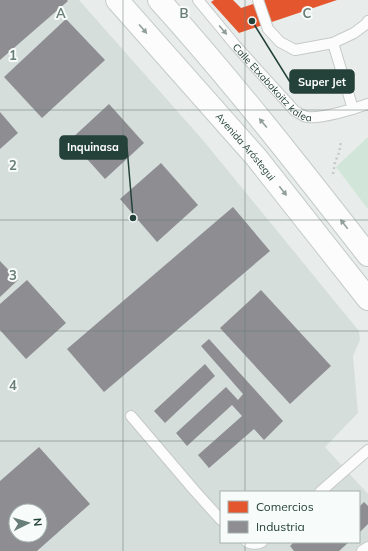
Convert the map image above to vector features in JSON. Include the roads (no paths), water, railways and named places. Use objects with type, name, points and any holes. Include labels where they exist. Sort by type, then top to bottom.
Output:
[{"type":"main road","name":"Avenida Aróstegui","points":[[117,0],[256,157],[368,299]]},
{"type":"main road","points":[[160,0],[284,148],[368,255]]},
{"type":"lane","name":"Calle Etxabakoitz kalea","points":[[198,0],[236,46],[296,111],[305,117],[316,117],[353,109],[368,104]]},
{"type":"lane","points":[[258,0],[268,29],[280,42],[295,50],[333,43],[354,33],[368,21]]},
{"type":"lane","points":[[333,43],[353,109]]},
{"type":"lane","points":[[131,416],[220,519]]},
{"type":"lane","points":[[321,491],[368,450]]},
{"type":"lane","points":[[250,543],[262,543]]},
{"type":"lane","points":[[252,551],[262,543]]},
{"type":"lane","points":[[362,551],[368,547]]},
{"type":"place","name":"Super Jet","points":[[252,21]]},
{"type":"place","name":"Inquinasa","points":[[133,218]]}]
